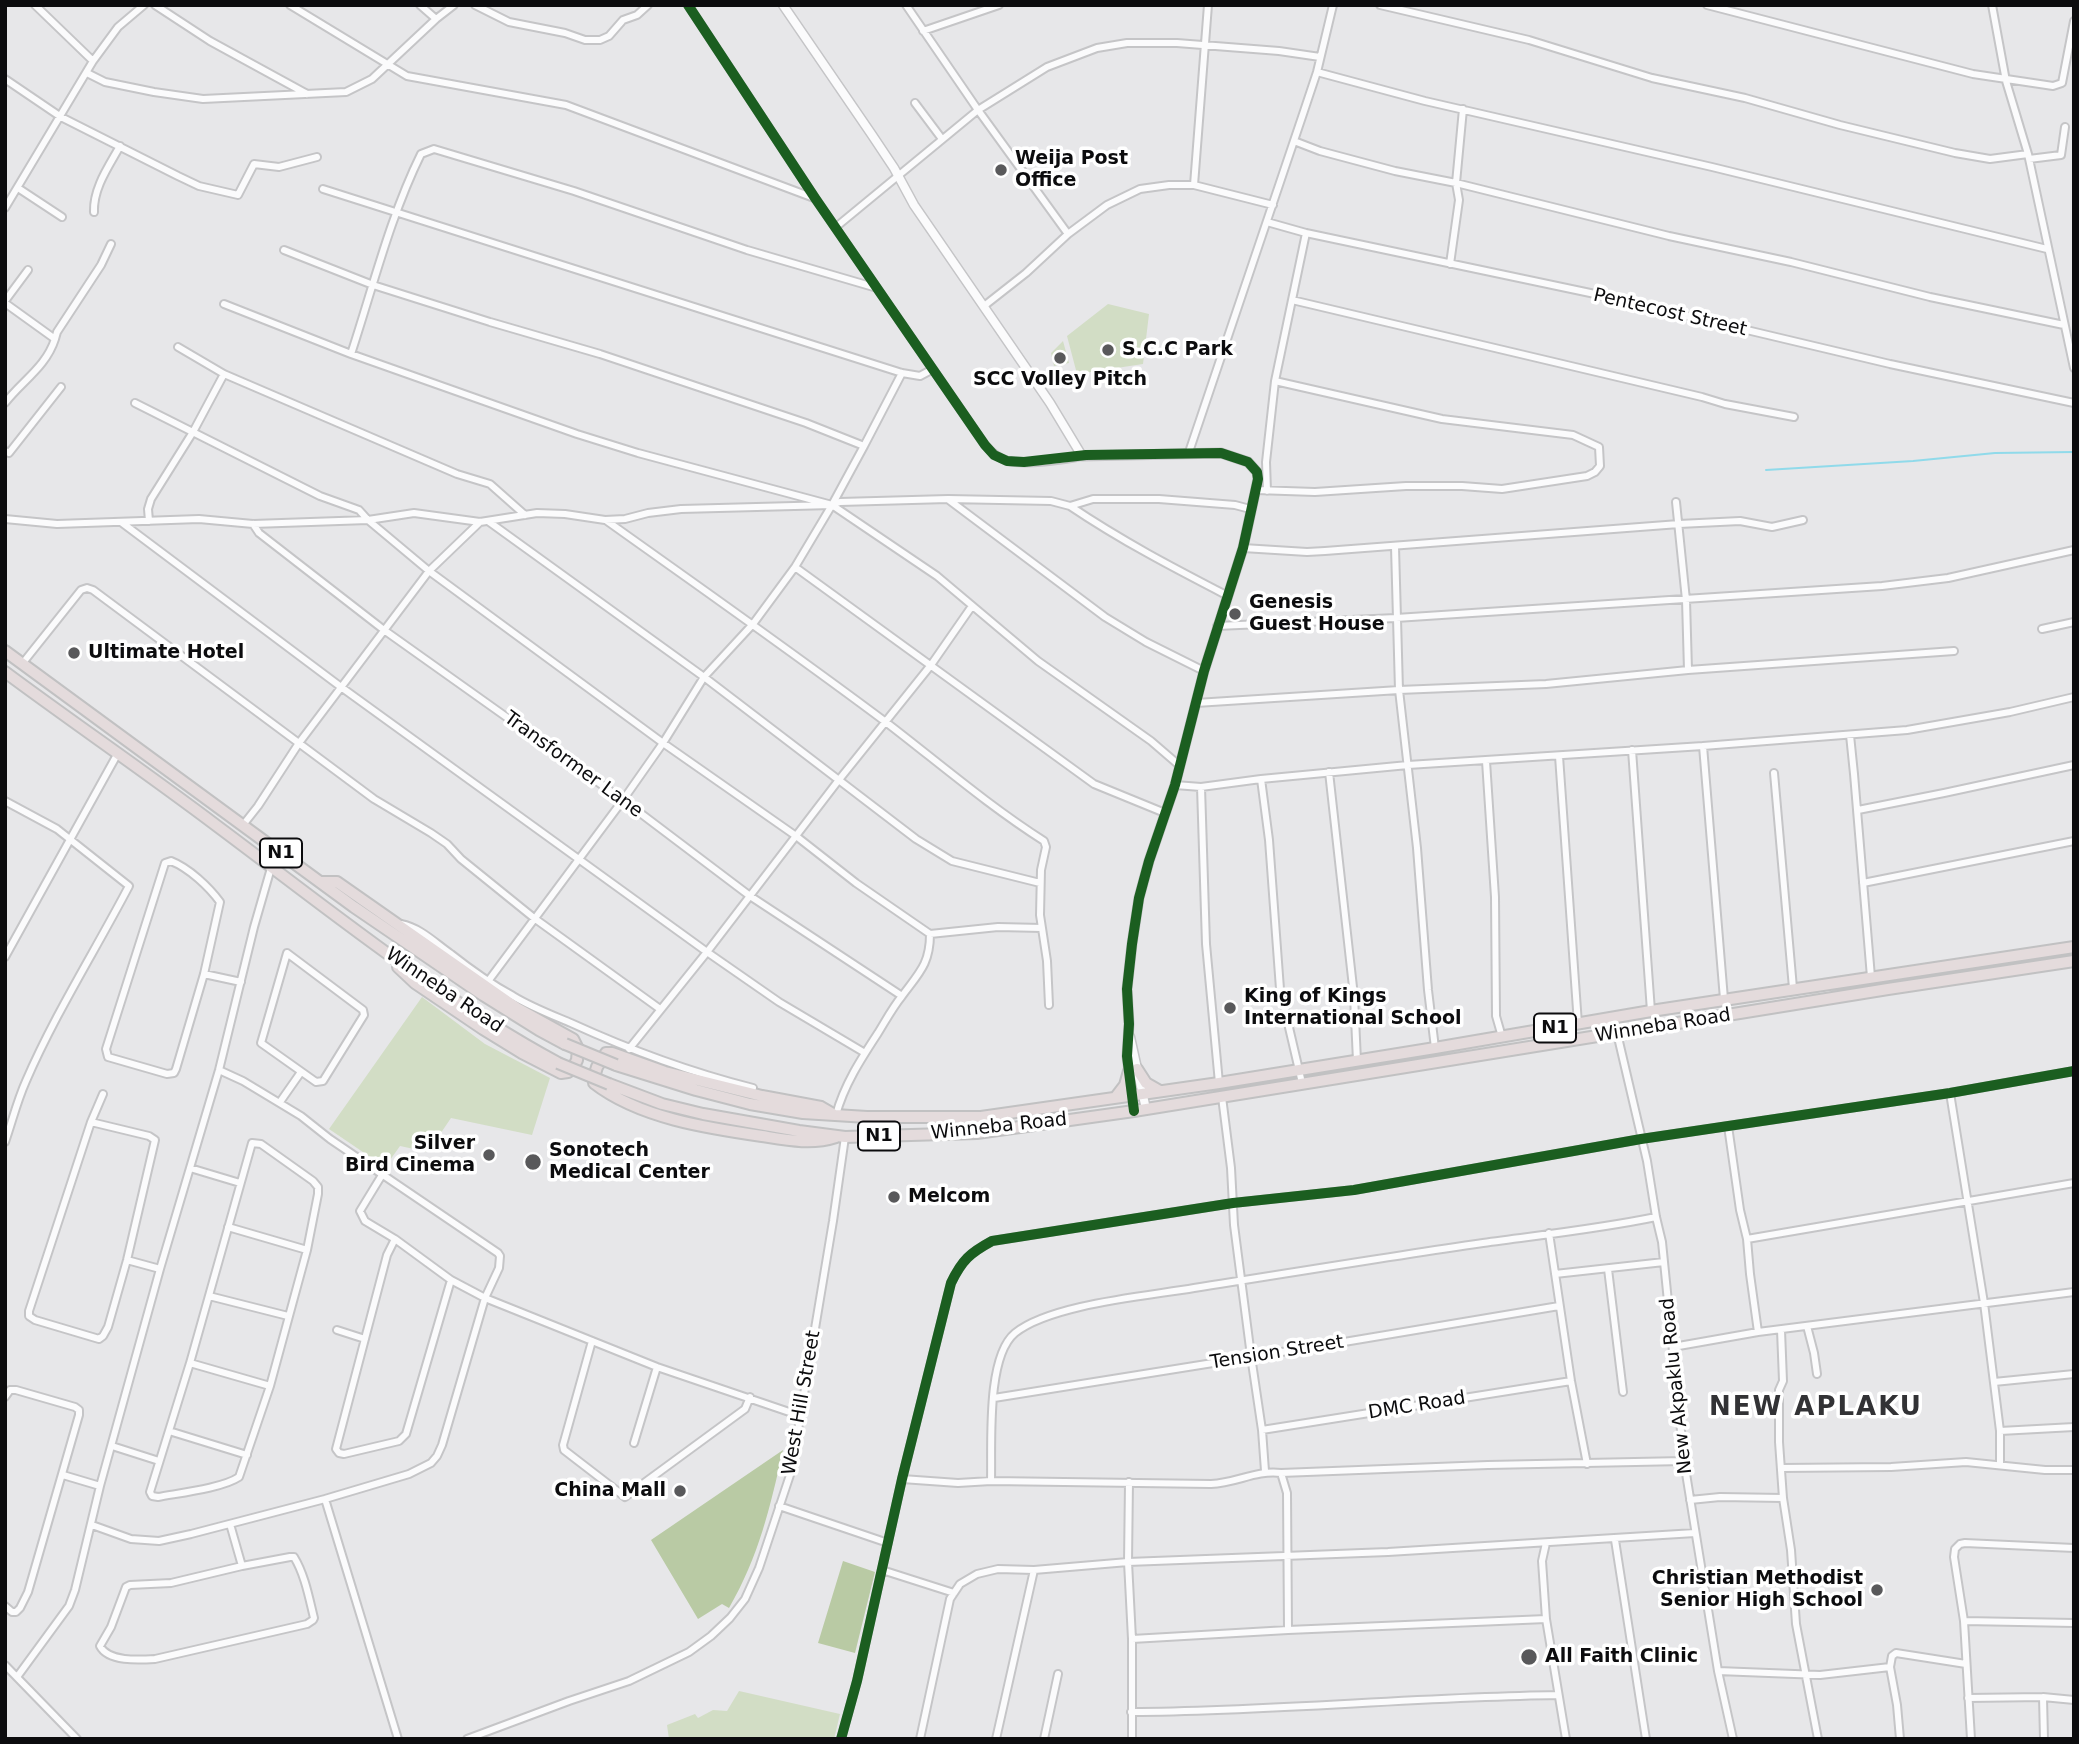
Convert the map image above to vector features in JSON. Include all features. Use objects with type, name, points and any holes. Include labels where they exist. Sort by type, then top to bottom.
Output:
[{"type":"highway","name":"Winneba Road","points":[[5,651],[321,882],[483,995],[539,1030],[565,1044],[653,1079],[750,1104],[803,1113],[835,1116],[981,1117],[1036,1110],[1357,1061],[1793,988],[2074,947]]},
{"type":"highway","points":[[9,675],[20,670],[37,674]]},
{"type":"highway","name":"Winneba Road","points":[[9,675],[470,1011],[558,1063],[662,1104],[703,1114],[842,1136],[989,1132],[2074,961]]},
{"type":"highway","points":[[321,882],[337,882],[517,1008],[573,1039],[578,1049],[573,1068],[561,1073],[551,1069],[483,1029],[415,983],[366,937]]},
{"type":"highway","points":[[835,1116],[821,1107],[762,1097],[665,1072],[612,1052],[606,1054],[597,1067],[593,1080],[599,1087],[624,1101],[691,1124],[800,1142],[822,1142],[842,1136]]},
{"type":"highway","points":[[1115,1098],[1133,1070],[1146,1083],[1160,1091]]},
{"type":"highway","points":[[1036,1110],[1037,1125]]},
{"type":"street","points":[[35,5],[93,61]]},
{"type":"street","points":[[5,208],[93,61],[118,27],[144,5]]},
{"type":"street","points":[[155,5],[210,41],[310,95]]},
{"type":"street","points":[[290,5],[407,76],[566,105],[815,198]]},
{"type":"street","points":[[420,5],[436,19]]},
{"type":"street","points":[[87,73],[105,82],[203,99],[346,92],[372,79],[454,5]]},
{"type":"street","points":[[475,5],[509,22],[565,33],[585,40],[600,40],[608,36],[623,20],[637,15],[648,5]]},
{"type":"street","points":[[688,5],[815,198],[985,445],[995,455],[1007,461],[1024,462],[1082,456],[1221,453],[1248,462],[1256,472],[1258,479],[1243,548],[1204,671],[1175,785],[1149,861],[1133,932],[1127,989],[1127,1047],[1140,1110]]},
{"type":"street","points":[[783,5],[872,135],[914,205],[1050,403],[1082,456]]},
{"type":"street","points":[[906,5],[1068,234]]},
{"type":"street","points":[[923,31],[999,5]]},
{"type":"street","points":[[1194,185],[1208,5]]},
{"type":"street","points":[[1189,452],[1317,72],[1333,5]]},
{"type":"street","points":[[1381,5],[1529,40],[1652,78],[1745,97],[1840,125],[1955,153],[1990,159],[2061,155],[2065,127]]},
{"type":"street","points":[[1707,5],[1973,74],[2053,86],[2062,83],[2074,21]]},
{"type":"street","points":[[1992,5],[2006,81],[2029,156],[2074,368]]},
{"type":"street","points":[[836,228],[978,110],[1047,67],[1097,48],[1152,42],[1279,51],[1320,57]]},
{"type":"street","points":[[1317,72],[1398,95],[1712,167],[2047,249]]},
{"type":"street","points":[[5,79],[61,117],[199,186],[238,195],[254,164],[279,167],[317,157]]},
{"type":"street","points":[[915,103],[942,139]]},
{"type":"street","points":[[1450,264],[1459,200],[1456,183],[1463,109]]},
{"type":"street","points":[[1294,141],[1355,160],[1669,236],[1791,262],[1930,297],[2064,325]]},
{"type":"street","points":[[94,212],[101,181],[120,146]]},
{"type":"street","points":[[351,354],[397,213],[421,154],[434,149],[574,191],[747,250],[877,288]]},
{"type":"street","points":[[984,306],[1034,266],[1068,234],[1107,205],[1130,192],[1158,186],[1194,185],[1273,205]]},
{"type":"street","points":[[18,188],[62,217]]},
{"type":"street","points":[[323,189],[902,373],[920,376],[933,369]]},
{"type":"street","name":"Pentecost Street","points":[[1267,222],[1890,364],[2074,403]]},
{"type":"street","points":[[1267,491],[1266,462],[1275,381],[1306,233]]},
{"type":"street","points":[[5,403],[33,375],[52,350],[57,332],[101,265],[111,244]]},
{"type":"street","points":[[284,250],[373,285],[600,354],[806,423],[864,446]]},
{"type":"street","points":[[28,270],[5,302],[55,339]]},
{"type":"street","points":[[1292,300],[1725,404],[1794,417]]},
{"type":"street","points":[[224,304],[351,354],[577,434],[832,505],[937,576],[1038,661],[1152,741],[1180,766]]},
{"type":"street","points":[[178,347],[224,374],[457,474],[490,484],[525,515]]},
{"type":"street","points":[[489,980],[623,800],[704,677],[753,624],[795,567],[832,505],[902,373]]},
{"type":"street","points":[[149,521],[151,499],[193,432],[224,374]]},
{"type":"street","points":[[1256,490],[1315,492],[1406,486],[1516,488],[1587,476],[1600,466],[1599,447],[1573,435],[1442,419],[1275,381]]},
{"type":"street","points":[[6,454],[61,387]]},
{"type":"street","points":[[135,403],[320,496],[359,510],[429,571],[663,743],[796,836],[856,883],[930,934],[998,927],[1042,928]]},
{"type":"street","points":[[948,499],[1105,617],[1146,642],[1204,671]]},
{"type":"street","points":[[5,519],[57,524],[199,519],[253,524],[368,520],[414,513],[483,521],[525,515],[565,514],[605,520],[681,509],[832,505],[840,502],[948,499],[1051,501],[1070,506],[1155,559],[1228,596]]},
{"type":"street","points":[[1070,506],[1093,499],[1159,499],[1235,505],[1250,509]]},
{"type":"street","points":[[1676,502],[1686,600],[1688,670]]},
{"type":"street","points":[[605,520],[753,624],[1044,841],[1046,847],[1040,883],[1049,1005]]},
{"type":"street","points":[[1243,548],[1307,552],[1679,524],[1740,521],[1772,527],[1803,520]]},
{"type":"street","points":[[243,825],[299,743],[429,571],[483,521]]},
{"type":"street","points":[[483,521],[704,677],[916,839],[952,861],[1040,883]]},
{"type":"street","points":[[121,522],[341,687],[707,952],[779,1002],[865,1053]]},
{"type":"street","name":"Transformer Lane","points":[[253,524],[259,533],[384,630],[623,800],[750,895],[902,996]]},
{"type":"street","points":[[1395,547],[1399,690],[1427,990],[1435,1048]]},
{"type":"street","points":[[1217,626],[1396,618],[1882,586],[2011,565],[2074,550]]},
{"type":"street","points":[[795,567],[1094,784],[1166,813]]},
{"type":"street","points":[[22,664],[81,590],[93,590],[374,799],[431,832],[534,918],[660,1009]]},
{"type":"street","points":[[629,1049],[931,665],[972,606]]},
{"type":"street","points":[[2042,629],[2074,622]]},
{"type":"street","points":[[1196,703],[1546,684],[1688,670],[1954,651]]},
{"type":"street","points":[[1175,785],[1202,787],[1408,765],[1907,730],[2010,712],[2074,697]]},
{"type":"street","points":[[1850,735],[1871,977]]},
{"type":"street","points":[[1703,746],[1724,999]]},
{"type":"street","points":[[1632,750],[1651,1011]]},
{"type":"street","points":[[5,957],[118,753]]},
{"type":"street","points":[[1559,756],[1578,1024]]},
{"type":"street","points":[[1486,761],[1495,897],[1496,1016],[1502,1037]]},
{"type":"street","points":[[1858,810],[2074,765]]},
{"type":"street","points":[[1329,772],[1354,996],[1357,1061]]},
{"type":"street","points":[[1774,773],[1793,988]]},
{"type":"street","points":[[1261,779],[1269,840],[1280,989],[1302,1083]]},
{"type":"street","points":[[1202,787],[1206,944],[1219,1083]]},
{"type":"street","points":[[5,801],[40,819],[129,886],[24,1084],[5,1142]]},
{"type":"street","points":[[1863,883],[2074,841]]},
{"type":"street","points":[[171,860],[215,894],[220,902],[204,974],[174,1073],[167,1074],[108,1056],[106,1049],[165,863],[171,860]]},
{"type":"street","points":[[17,1676],[69,1606],[160,1269],[219,1070],[271,868]]},
{"type":"street","points":[[395,922],[413,927],[513,996],[629,1049],[705,1076],[790,1098],[794,1102]]},
{"type":"street","points":[[835,1116],[841,1097],[865,1053],[923,968],[930,949],[930,934]]},
{"type":"street","points":[[287,953],[363,1010],[364,1015],[323,1081],[316,1082],[301,1072],[261,1042],[287,953]]},
{"type":"street","points":[[204,974],[241,982]]},
{"type":"street","name":"New Akpaklu Road","points":[[1617,1033],[1662,1242],[1684,1461],[1718,1671],[1733,1739]]},
{"type":"street","points":[[92,1525],[131,1539],[159,1541],[325,1499],[409,1474],[431,1463],[437,1456],[485,1298],[499,1268],[500,1256],[279,1102],[219,1070]]},
{"type":"street","points":[[841,1739],[951,1283],[961,1264],[972,1252],[992,1241],[1233,1203],[1354,1190],[1641,1139],[1950,1093],[2074,1071]]},
{"type":"street","points":[[279,1102],[301,1072]]},
{"type":"street","points":[[1950,1093],[1984,1303],[2000,1431],[2000,1464]]},
{"type":"street","points":[[91,1122],[149,1136],[155,1140],[127,1260],[107,1327],[99,1339],[34,1320],[29,1316],[29,1311],[91,1122],[103,1094]]},
{"type":"street","points":[[1222,1097],[1231,1168],[1234,1225],[1262,1430],[1265,1471]]},
{"type":"street","points":[[1728,1126],[1747,1239],[1758,1332]]},
{"type":"street","name":"West Hill Street","points":[[467,1739],[629,1681],[689,1652],[712,1636],[744,1599],[759,1568],[791,1472],[833,1221],[842,1136]]},
{"type":"street","points":[[252,1143],[256,1143],[318,1187],[307,1250],[270,1386],[239,1477],[234,1481],[152,1496],[150,1492],[228,1227],[252,1143]]},
{"type":"street","points":[[190,1168],[240,1183]]},
{"type":"street","points":[[382,1175],[360,1211],[365,1221],[395,1239],[451,1280],[485,1298],[656,1367],[801,1416]]},
{"type":"street","points":[[1747,1239],[2074,1183]]},
{"type":"street","points":[[991,1481],[995,1375],[1003,1349],[1014,1334],[1032,1322],[1056,1312],[1242,1280],[1549,1233],[1606,1227],[1656,1217]]},
{"type":"street","points":[[228,1227],[307,1250]]},
{"type":"street","points":[[1549,1233],[1571,1381],[1587,1464]]},
{"type":"street","points":[[395,1239],[387,1255],[336,1449],[339,1453],[399,1441],[406,1434],[451,1280]]},
{"type":"street","points":[[127,1260],[160,1269]]},
{"type":"street","points":[[1555,1274],[1664,1262]]},
{"type":"street","points":[[1608,1269],[1623,1392]]},
{"type":"street","points":[[1674,1347],[1758,1332],[2074,1292]]},
{"type":"street","points":[[209,1296],[288,1316]]},
{"type":"street","name":"Tension Street","points":[[994,1398],[1559,1306]]},
{"type":"street","points":[[1807,1326],[1817,1374]]},
{"type":"street","points":[[337,1330],[365,1339]]},
{"type":"street","points":[[1781,1330],[1783,1381],[1779,1390],[1783,1498],[1791,1550],[1796,1623],[1818,1739]]},
{"type":"street","points":[[592,1341],[563,1445],[564,1450],[625,1497],[746,1409],[750,1397]]},
{"type":"street","points":[[190,1363],[270,1386]]},
{"type":"street","points":[[634,1443],[656,1367]]},
{"type":"street","points":[[1994,1382],[2074,1374]]},
{"type":"street","name":"DMC Road","points":[[1262,1430],[1571,1381]]},
{"type":"street","points":[[5,1397],[10,1390],[16,1390],[79,1410],[63,1475],[28,1592],[16,1612],[5,1606]]},
{"type":"street","points":[[2000,1431],[2074,1427]]},
{"type":"street","points":[[169,1431],[247,1455]]},
{"type":"street","points":[[112,1446],[159,1461]]},
{"type":"street","points":[[902,1479],[958,1483],[1226,1483],[1265,1471],[1281,1473],[1684,1461]]},
{"type":"street","points":[[1781,1468],[1891,1467],[1966,1462],[2045,1470],[2074,1470]]},
{"type":"street","points":[[1281,1473],[1287,1493],[1288,1630]]},
{"type":"street","points":[[63,1475],[100,1486]]},
{"type":"street","points":[[1129,1482],[1132,1739]]},
{"type":"street","points":[[1690,1500],[1720,1497],[1783,1498]]},
{"type":"street","points":[[325,1499],[398,1739]]},
{"type":"street","points":[[779,1506],[888,1543]]},
{"type":"street","points":[[230,1524],[242,1566]]},
{"type":"street","points":[[920,1739],[950,1599],[960,1584],[977,1574],[998,1569],[1034,1570],[1128,1562],[1286,1557],[1695,1534]]},
{"type":"street","points":[[1615,1540],[1646,1739]]},
{"type":"street","points":[[1546,1543],[1542,1560],[1546,1619],[1566,1739]]},
{"type":"street","points":[[1971,1739],[1964,1620],[1954,1557],[1957,1546],[1965,1543],[2074,1548]]},
{"type":"street","points":[[294,1557],[307,1591],[313,1620],[307,1624],[155,1659],[134,1660],[107,1654],[102,1650],[100,1646],[111,1627],[126,1587],[172,1583],[242,1566],[294,1557]]},
{"type":"street","points":[[882,1570],[954,1593]]},
{"type":"street","points":[[996,1739],[1034,1570]]},
{"type":"street","points":[[1132,1639],[1546,1619]]},
{"type":"street","points":[[1964,1620],[2074,1623]]},
{"type":"street","points":[[1900,1739],[1890,1667],[1892,1656],[1896,1653],[1966,1664]]},
{"type":"street","points":[[5,1665],[77,1739]]},
{"type":"street","points":[[1718,1671],[1820,1675],[1890,1667]]},
{"type":"street","points":[[1044,1739],[1058,1674]]},
{"type":"street","points":[[1131,1712],[1210,1711],[1434,1698],[1559,1695]]},
{"type":"street","points":[[1968,1698],[2043,1697],[2074,1700]]},
{"type":"street","points":[[2043,1697],[2044,1739]]},
{"type":"green space","name":"S.C.C Park","points":[[1108,304],[1149,314],[1143,364],[1077,374],[1067,336]]},
{"type":"green space","name":"SCC Volley Pitch","points":[[1063,341],[1069,363],[1054,366],[1051,353]]},
{"type":"green space","points":[[422,997],[485,1044],[550,1078],[532,1135],[451,1118],[428,1152],[400,1146],[385,1167],[329,1129]]},
{"type":"green space","points":[[783,1450],[762,1531],[739,1589],[729,1608],[722,1604],[698,1619],[651,1540]]},
{"type":"green space","points":[[843,1561],[875,1572],[855,1653],[818,1643]]},
{"type":"green space","points":[[739,1691],[840,1714],[834,1739],[669,1739],[667,1725],[695,1714],[698,1718],[713,1710],[727,1711]]},
{"type":"waterway","points":[[1766,470],[1995,453],[2074,452]]},
{"type":"cycle path","points":[[688,5],[815,198],[994,455],[1007,461],[1024,462],[1086,455],[1221,453],[1248,462],[1257,472],[1258,479],[1243,548],[1204,671],[1175,785],[1139,898],[1127,989],[1127,1056],[1134,1111]]},
{"type":"cycle path","points":[[841,1739],[951,1283],[967,1258],[992,1241],[1233,1203],[1354,1190],[1641,1139],[1950,1093],[2074,1071]]},
{"type":"place","name":"Weija Post Office","points":[[1001,170]]},
{"type":"place","name":"S.C.C Park","points":[[1108,350]]},
{"type":"place","name":"SCC Volley Pitch","points":[[1060,358]]},
{"type":"place","name":"Genesis Guest House","points":[[1235,614]]},
{"type":"place","name":"Ultimate Hotel","points":[[74,653]]},
{"type":"place","name":"King of Kings International School","points":[[1230,1008]]},
{"type":"place","name":"Silver Bird Cinema","points":[[489,1155]]},
{"type":"place","name":"Sonotech Medical Center","points":[[533,1162]]},
{"type":"place","name":"Melcom","points":[[894,1197]]},
{"type":"place","name":"China Mall","points":[[680,1491]]},
{"type":"place","name":"Christian Methodist Senior High School","points":[[1877,1590]]},
{"type":"place","name":"All Faith Clinic","points":[[1529,1657]]},
{"type":"district","name":"NEW APLAKU","points":[[1816,1408]]}]
